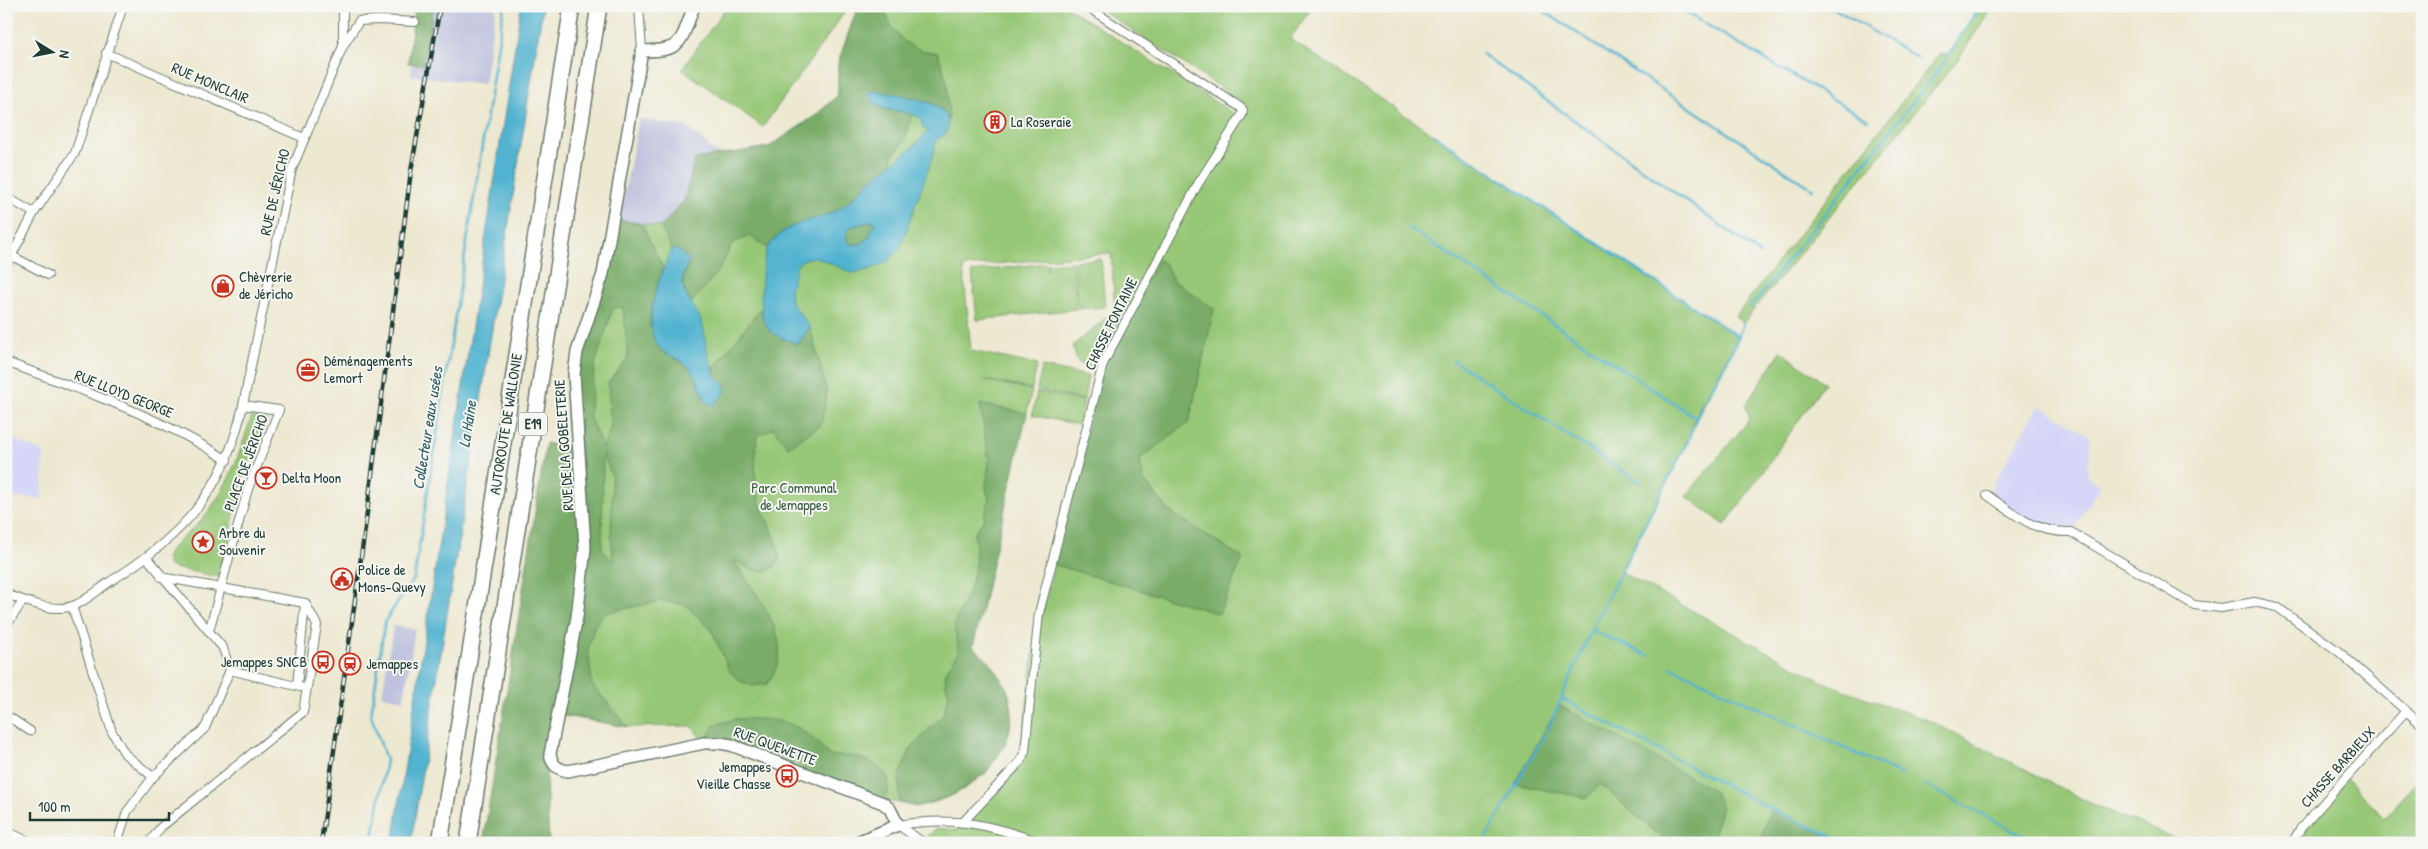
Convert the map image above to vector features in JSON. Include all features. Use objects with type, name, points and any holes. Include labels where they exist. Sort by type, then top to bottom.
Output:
[{"type":"highway","name":"AUTOROUTE DE WALLONIE","points":[[440,843],[572,6]]},
{"type":"highway","name":"AUTOROUTE DE WALLONIE","points":[[468,843],[599,6]]},
{"type":"street","points":[[6,266],[34,213],[75,153],[106,53],[123,6]]},
{"type":"street","points":[[343,6],[344,46]]},
{"type":"street","points":[[639,6],[642,51],[666,51],[673,47],[684,34],[694,6]]},
{"type":"street","name":"CHASSE FONTAINE","points":[[964,821],[1015,768],[1025,751],[1039,613],[1103,364],[1198,184],[1242,115],[1240,107],[1086,6]]},
{"type":"street","name":"RUE DE JÉRICHO","points":[[243,405],[292,169],[344,46],[359,21],[415,22]]},
{"type":"street","name":"RUE DE LA GOBELETERIE","points":[[568,771],[555,767],[551,761],[550,754],[577,618],[585,548],[583,487],[574,374],[577,352],[603,274],[642,51]]},
{"type":"street","name":"RUE MONCLAIR","points":[[106,53],[304,138]]},
{"type":"street","points":[[6,197],[34,213]]},
{"type":"street","points":[[12,256],[48,276]]},
{"type":"street","name":"RUE LLOYD GEORGE","points":[[6,362],[168,426],[197,440],[227,460]]},
{"type":"street","name":"PLACE DE JÉRICHO","points":[[72,606],[147,558],[203,502],[227,460],[238,430],[243,405],[280,410],[248,489],[221,589]]},
{"type":"street","points":[[1987,496],[2031,526],[2052,533],[2071,532],[2194,605],[2221,608],[2254,602],[2268,603],[2277,607],[2338,651],[2422,726]]},
{"type":"street","points":[[117,843],[126,812],[153,777],[205,728],[230,670],[223,648],[161,577],[147,558]]},
{"type":"street","points":[[161,577],[305,603]]},
{"type":"street","points":[[209,631],[221,589]]},
{"type":"street","points":[[6,594],[23,601],[53,608],[72,606],[112,732],[126,754],[153,777]]},
{"type":"street","points":[[6,626],[23,601]]},
{"type":"street","points":[[297,686],[306,618],[305,603]]},
{"type":"street","points":[[148,843],[161,827],[303,712],[317,625],[305,603]]},
{"type":"street","points":[[230,670],[307,688]]},
{"type":"street","name":"CHASSE BARBIEUX","points":[[2292,843],[2301,828],[2406,711]]},
{"type":"street","points":[[6,715],[30,731]]},
{"type":"street","name":"RUE QUEWETTE","points":[[568,771],[704,743],[720,743],[731,745],[883,803],[890,810],[898,825]]},
{"type":"street","points":[[855,843],[898,825],[936,820],[981,824],[1042,843]]},
{"type":"street","points":[[898,825],[924,843]]},
{"type":"street","points":[[6,831],[32,843]]},
{"type":"shaded area","points":[[413,6],[496,6],[484,84],[411,75]]},
{"type":"shaded area","points":[[639,119],[687,127],[719,155],[695,160],[684,201],[661,227],[619,220]]},
{"type":"shaded area","points":[[2039,405],[2091,437],[2087,478],[2101,485],[2071,532],[2052,533],[1987,495]]},
{"type":"shaded area","points":[[6,436],[44,453],[42,499],[6,497]]},
{"type":"shaded area","points":[[393,626],[415,629],[404,700],[382,696]]},
{"type":"green space","points":[[415,6],[434,6],[423,65],[408,63]]},
{"type":"green space","points":[[727,6],[849,6],[763,127],[682,69]]},
{"type":"green space","name":"Parc Communal de Jemappes","points":[[858,6],[1065,6],[1236,115],[1243,102],[1095,6],[1313,6],[1290,39],[1739,337],[1695,417],[1688,441],[1621,572],[1825,683],[1930,721],[2092,804],[2185,843],[939,843],[928,836],[936,828],[956,830],[1020,762],[1035,643],[1100,375],[1078,362],[1072,346],[1115,311],[1111,253],[963,267],[971,351],[1037,365],[1032,389],[985,380],[1032,390],[973,647],[998,674],[1005,685],[1011,701],[1012,718],[1002,749],[981,776],[953,795],[930,804],[912,806],[892,802],[883,803],[731,745],[704,743],[692,726],[628,727],[558,715],[578,415],[614,219],[661,227],[684,201],[695,159],[769,147],[815,116],[838,95],[838,63]]},
{"type":"green space","points":[[858,6],[885,6],[891,26],[900,38],[918,49],[938,53],[947,82],[949,120],[943,110],[933,103],[877,91],[868,93],[880,108],[911,113],[910,125],[906,136],[892,155],[893,164],[868,183],[844,206],[829,214],[791,227],[780,234],[767,248],[750,236],[733,243],[719,270],[691,303],[683,282],[689,260],[677,249],[672,250],[661,227],[684,201],[695,159],[769,147],[815,116],[838,95],[838,63]]},
{"type":"green space","points":[[1979,6],[1993,6],[1957,61],[1743,323],[1735,317],[1939,54],[1948,55]]},
{"type":"green space","points":[[614,219],[642,224],[663,269],[652,309],[650,325],[663,351],[693,369],[707,403],[719,381],[713,369],[761,308],[769,328],[778,336],[790,341],[798,344],[810,327],[827,392],[821,425],[788,447],[773,428],[757,436],[755,463],[757,491],[762,509],[778,548],[779,563],[767,572],[753,570],[734,560],[771,619],[779,644],[779,656],[767,684],[753,686],[741,682],[730,672],[711,629],[685,605],[662,601],[604,613],[594,627],[588,649],[592,685],[628,727],[558,714],[546,772],[549,843],[483,843],[546,443],[579,450],[587,549],[576,374]],"holes":[[[623,307],[628,358],[608,383],[611,426],[603,449],[589,416],[595,364],[613,308]],[[603,452],[612,477],[611,536],[613,562],[602,549]]]},
{"type":"green space","points":[[873,221],[876,225],[869,236],[860,243],[851,245],[846,239],[847,231],[853,226]]},
{"type":"green space","points":[[1101,259],[1105,307],[1079,309],[1075,261]]},
{"type":"green space","points":[[1158,259],[1166,265],[1173,280],[1214,309],[1189,422],[1140,459],[1143,479],[1169,511],[1243,558],[1219,614],[1052,564],[1103,364]]},
{"type":"green space","points":[[1073,262],[1077,309],[977,320],[972,272],[1046,263],[1047,271],[1047,264]]},
{"type":"green space","points":[[1781,351],[1825,383],[1725,525],[1686,496],[1750,419],[1745,406]]},
{"type":"green space","points":[[1042,367],[1088,376],[1084,400],[1037,390]]},
{"type":"green space","points":[[1037,392],[1084,401],[1079,425],[1032,415]]},
{"type":"green space","points":[[980,404],[1027,413],[973,647],[991,663],[1006,686],[1012,715],[1005,745],[986,773],[953,795],[916,807],[900,802],[899,776],[911,748],[943,715],[949,694],[945,677],[946,672],[957,654],[958,648],[955,622],[968,593],[975,567],[974,533],[983,521],[989,501],[986,487],[989,461]]},
{"type":"green space","points":[[261,416],[266,420],[244,475],[219,577],[174,568],[168,565],[166,558],[169,552],[198,524],[220,495],[232,471],[251,418]]},
{"type":"green space","points":[[1559,705],[1713,790],[1722,807],[1711,843],[1668,843],[1600,784],[1587,798],[1515,784]]},
{"type":"green space","points":[[735,719],[765,719],[788,723],[808,734],[830,756],[853,756],[873,763],[879,767],[889,781],[883,803],[731,745],[704,743],[714,725]]},
{"type":"green space","points":[[2346,777],[2384,818],[2422,777],[2422,843],[2292,843]]},
{"type":"green space","points":[[1771,809],[1847,843],[1759,843]]},
{"type":"water","name":"La Haine","points":[[521,6],[543,6],[411,843],[393,843]]},
{"type":"water","points":[[877,91],[897,94],[932,104],[947,117],[948,128],[940,139],[937,137],[931,161],[900,248],[887,262],[869,270],[852,273],[816,257],[804,259],[797,265],[790,289],[791,302],[810,327],[798,344],[772,332],[766,326],[764,320],[761,299],[762,275],[769,246],[778,236],[791,227],[842,207],[871,180],[915,145],[928,131],[923,127],[921,119],[905,112],[885,109],[873,101],[868,93]],"holes":[[[873,221],[876,225],[870,231],[870,236],[862,244],[851,245],[846,239],[847,231],[853,226]]]},
{"type":"water","points":[[677,249],[689,260],[683,276],[683,287],[702,323],[711,365],[718,379],[724,383],[726,391],[714,405],[706,403],[697,379],[690,369],[679,360],[664,352],[656,343],[652,331],[651,317],[657,288],[672,250]]},
{"type":"waterway","name":"Collecteur eaux usées","points":[[372,843],[386,760],[371,715],[385,621],[414,579],[504,6]]},
{"type":"waterway","points":[[1536,6],[1813,189]]},
{"type":"waterway","points":[[1675,6],[1868,120]]},
{"type":"waterway","points":[[1830,6],[1918,58]]},
{"type":"waterway","points":[[1750,308],[1940,68],[1980,6]]},
{"type":"waterway","points":[[1482,54],[1760,254]]},
{"type":"waterway","points":[[1435,136],[1739,337]]},
{"type":"waterway","points":[[1409,228],[1695,417]]},
{"type":"waterway","points":[[1483,843],[1549,727],[1591,630],[1688,441],[1700,410],[1731,353],[1743,323]]},
{"type":"waterway","points":[[1453,360],[1641,483]]},
{"type":"waterway","points":[[1591,630],[1649,656]]},
{"type":"waterway","points":[[1671,667],[1902,775]]},
{"type":"waterway","points":[[1562,699],[1771,809],[1847,843]]},
{"type":"waterway","points":[[1923,784],[2038,843]]},
{"type":"railway","points":[[321,843],[364,536],[411,171],[440,6]]},
{"type":"place","name":"La Roseraie","points":[[995,122]]},
{"type":"place","name":"Chèvrerie de Jéricho","points":[[223,286]]},
{"type":"place","name":"Déménagements Lemort","points":[[308,370]]},
{"type":"place","name":"Delta Moon","points":[[266,478]]},
{"type":"place","name":"Arbre du Souvenir","points":[[203,542]]},
{"type":"place","name":"Police de Mons-Quevy","points":[[342,579]]},
{"type":"place","name":"Jemappes SNCB","points":[[323,662]]},
{"type":"place","name":"Jemappes","points":[[350,664]]},
{"type":"place","name":"Jemappes Vieille Chasse","points":[[787,776]]}]
